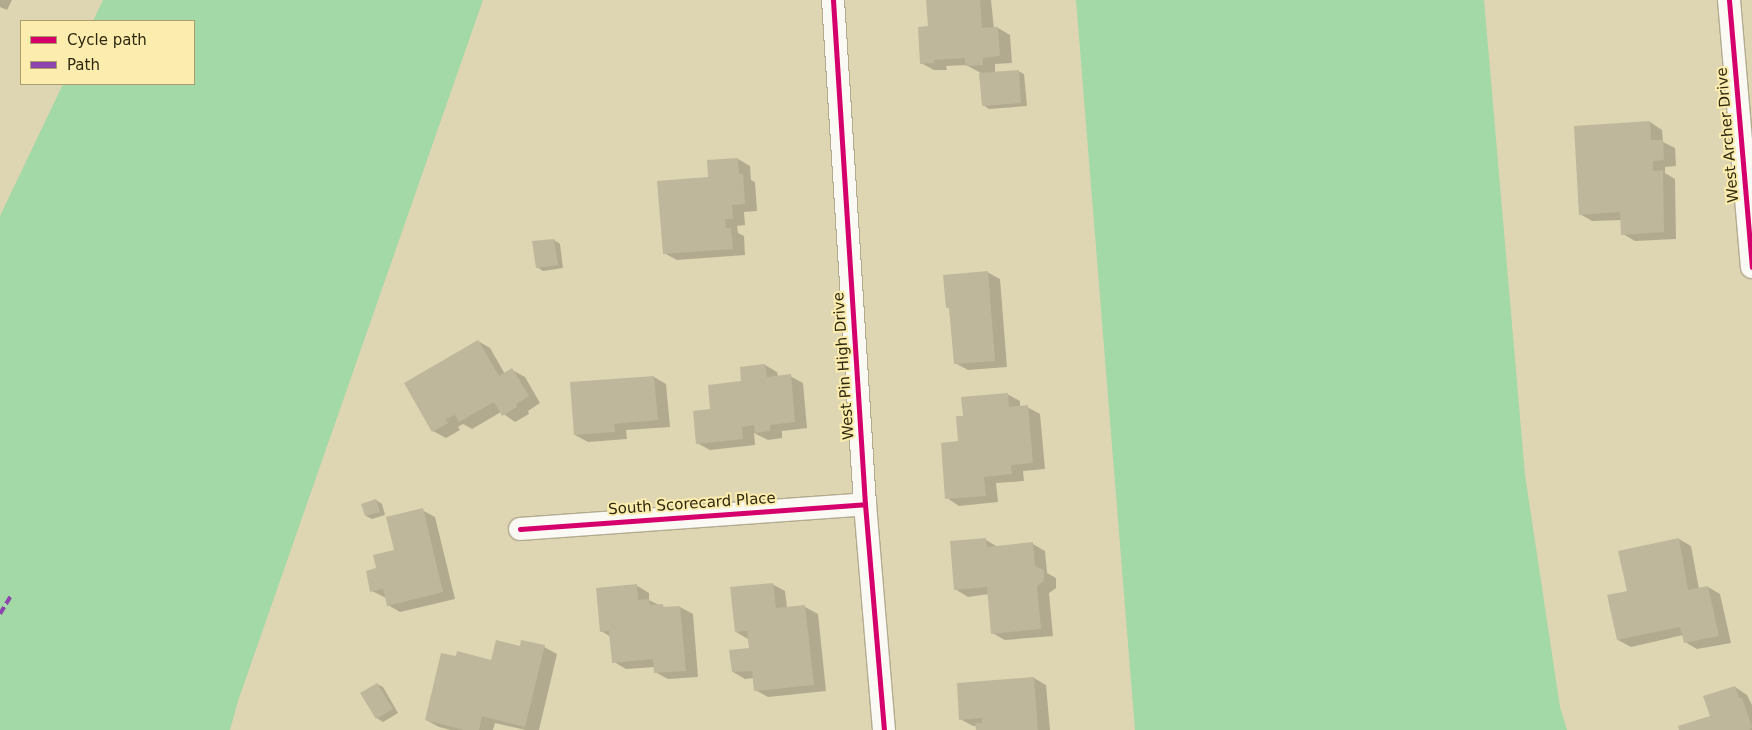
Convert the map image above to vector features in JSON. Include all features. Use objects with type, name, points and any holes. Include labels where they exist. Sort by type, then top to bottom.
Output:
[{"type":"street","name":"West Pin High Drive","points":[[833,0],[865,504],[884,730]]},
{"type":"street","name":"West Archer Drive","points":[[1729,0],[1752,267]]},
{"type":"street","name":"South Scorecard Place","points":[[520,529],[865,504]]},
{"type":"green space","points":[[103,0],[483,0],[238,701],[230,730],[0,730],[0,216],[63,85],[195,85],[195,20],[93,20]]},
{"type":"green space","points":[[1076,0],[1484,0],[1525,475],[1560,707],[1567,730],[1135,730]]},
{"type":"building","points":[[926,0],[980,0],[982,28],[998,27],[1000,56],[983,58],[983,65],[965,66],[965,58],[934,60],[935,63],[920,64],[918,27],[928,26]]},
{"type":"building","points":[[1019,70],[1021,103],[982,106],[979,73]]},
{"type":"building","points":[[1650,121],[1651,140],[1663,140],[1664,160],[1653,161],[1653,171],[1663,170],[1664,232],[1621,235],[1620,212],[1579,215],[1574,126]]},
{"type":"building","points":[[738,158],[739,174],[743,174],[745,204],[732,205],[733,219],[725,219],[726,228],[731,228],[733,249],[663,254],[657,181],[708,177],[707,160]]},
{"type":"building","points":[[554,239],[558,265],[536,268],[532,241]]},
{"type":"building","points":[[988,271],[995,361],[954,364],[949,308],[946,308],[943,275]]},
{"type":"building","points":[[478,340],[499,376],[512,368],[529,396],[516,404],[517,407],[502,416],[494,402],[459,422],[455,415],[446,419],[448,423],[432,432],[404,383]]},
{"type":"building","points":[[765,364],[767,377],[791,374],[795,422],[770,425],[770,431],[755,433],[754,425],[742,427],[743,439],[696,444],[693,411],[710,409],[708,385],[741,381],[740,367]]},
{"type":"building","points":[[654,376],[658,420],[614,424],[615,432],[574,435],[570,382]]},
{"type":"building","points":[[1008,393],[1009,407],[1028,405],[1033,463],[1011,465],[1012,474],[984,477],[986,496],[945,499],[941,443],[958,441],[956,416],[963,416],[961,397]]},
{"type":"building","points":[[376,499],[380,512],[365,516],[361,504]]},
{"type":"building","points":[[423,508],[443,592],[387,606],[383,589],[370,592],[366,571],[376,568],[373,555],[394,550],[386,517]]},
{"type":"building","points":[[986,538],[987,547],[1033,542],[1035,566],[1044,570],[1044,581],[1037,586],[1041,629],[991,634],[987,587],[954,590],[950,541]]},
{"type":"building","points":[[1679,538],[1688,590],[1708,586],[1719,636],[1684,643],[1680,627],[1617,640],[1607,595],[1627,591],[1618,551]]},
{"type":"building","points":[[773,583],[776,608],[805,605],[814,685],[754,691],[752,671],[732,672],[729,650],[749,648],[747,631],[735,632],[730,587]]},
{"type":"building","points":[[637,584],[638,600],[649,599],[650,605],[663,604],[663,607],[680,606],[686,671],[654,673],[653,659],[612,663],[609,631],[600,632],[596,588]]},
{"type":"building","points":[[496,640],[520,646],[521,640],[545,645],[525,727],[482,716],[479,730],[464,730],[425,720],[441,653],[456,656],[457,651],[491,660]]},
{"type":"building","points":[[1034,677],[1038,730],[976,730],[975,723],[982,723],[982,718],[959,720],[957,683]]},
{"type":"building","points":[[377,683],[393,709],[376,719],[360,693]]},
{"type":"building","points":[[1735,686],[1739,698],[1742,698],[1752,727],[1749,730],[1679,730],[1678,726],[1710,716],[1703,696]]},
{"type":"marked path","points":[[0,614],[12,594]]},
{"type":"cycle path","points":[[833,0],[865,504],[884,730]]},
{"type":"cycle path","points":[[1729,0],[1752,267]]},
{"type":"cycle path","points":[[520,529],[865,504]]}]
